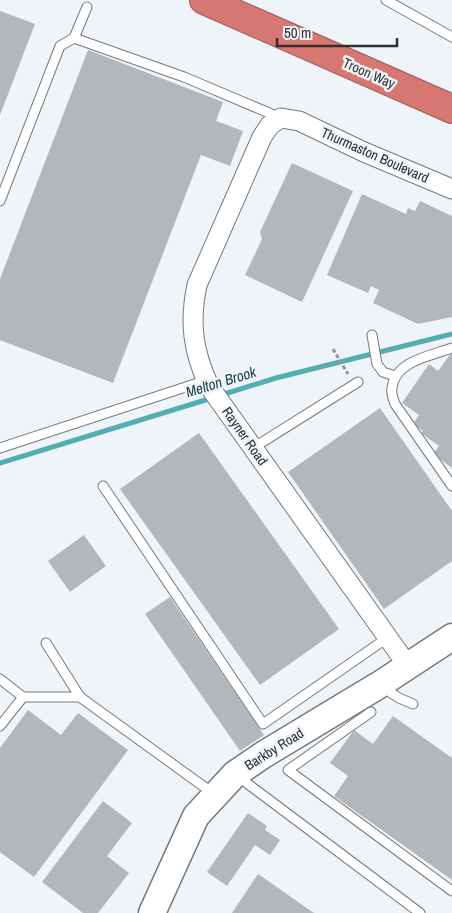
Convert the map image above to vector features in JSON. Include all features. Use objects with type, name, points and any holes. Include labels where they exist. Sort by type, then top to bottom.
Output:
[{"type":"highway","name":"Troon Way","points":[[204,0],[452,109]]},
{"type":"street","name":"Thurmaston Boulevard","points":[[290,120],[452,189]]},
{"type":"street","name":"Rayner Road","points":[[290,120],[270,125],[262,138],[197,285],[192,323],[194,344],[208,383],[408,666]]},
{"type":"street","name":"Barkby Road","points":[[152,913],[196,816],[235,774],[294,750],[379,685],[452,636]]},
{"type":"lane","points":[[386,0],[452,37]]},
{"type":"lane","points":[[0,201],[60,46],[74,38],[87,7]]},
{"type":"lane","points":[[74,38],[184,78],[290,120]]},
{"type":"lane","points":[[372,335],[377,364],[383,372],[395,376]]},
{"type":"lane","points":[[452,348],[405,365],[395,376],[391,390],[395,404],[452,486]]},
{"type":"lane","points":[[253,448],[358,382]]},
{"type":"lane","points":[[0,448],[208,383]]},
{"type":"lane","points":[[104,486],[263,724],[387,638]]},
{"type":"lane","points":[[46,643],[80,697],[215,795]]},
{"type":"lane","points":[[0,679],[23,697],[80,697]]},
{"type":"lane","points":[[379,685],[399,698],[413,704]]},
{"type":"lane","points":[[0,726],[23,697]]},
{"type":"lane","points":[[371,712],[294,750],[288,770],[452,891]]},
{"type":"lane","points":[[235,774],[420,913]]},
{"type":"path","points":[[333,350],[346,371]]},
{"type":"building","points":[[0,11],[35,24],[0,115]]},
{"type":"building","points":[[88,50],[223,102],[216,121],[243,131],[230,166],[201,155],[113,383],[0,340],[0,279]]},
{"type":"building","points":[[292,163],[353,191],[302,302],[245,275],[262,239],[260,232]]},
{"type":"building","points":[[362,194],[406,214],[408,208],[415,211],[420,201],[452,216],[452,317],[418,324],[373,303],[379,290],[371,286],[368,293],[327,275]]},
{"type":"building","points":[[452,352],[452,468],[433,454],[439,446],[421,433],[423,431],[413,424],[419,415],[402,403],[429,364],[438,371]]},
{"type":"building","points":[[380,408],[452,511],[452,561],[384,609],[288,472]]},
{"type":"building","points":[[199,433],[339,629],[260,685],[120,489]]},
{"type":"building","points":[[84,535],[106,566],[70,592],[48,561]]},
{"type":"building","points":[[170,597],[264,735],[240,751],[145,614]]},
{"type":"building","points":[[28,710],[61,735],[78,713],[128,750],[34,877],[0,852],[0,748]]},
{"type":"building","points":[[393,716],[452,758],[452,880],[334,796],[348,776],[330,763],[354,730],[373,744]]},
{"type":"building","points":[[103,801],[132,823],[107,856],[129,873],[98,913],[83,913],[42,882]]},
{"type":"building","points":[[248,813],[267,826],[265,830],[280,840],[270,855],[255,845],[227,886],[207,872]]},
{"type":"building","points":[[258,874],[314,913],[232,913]]},
{"type":"waterway","name":"Melton Brook","points":[[221,395],[276,378],[452,334]]},
{"type":"waterway","name":"Melton Brook","points":[[0,463],[212,398]]}]
